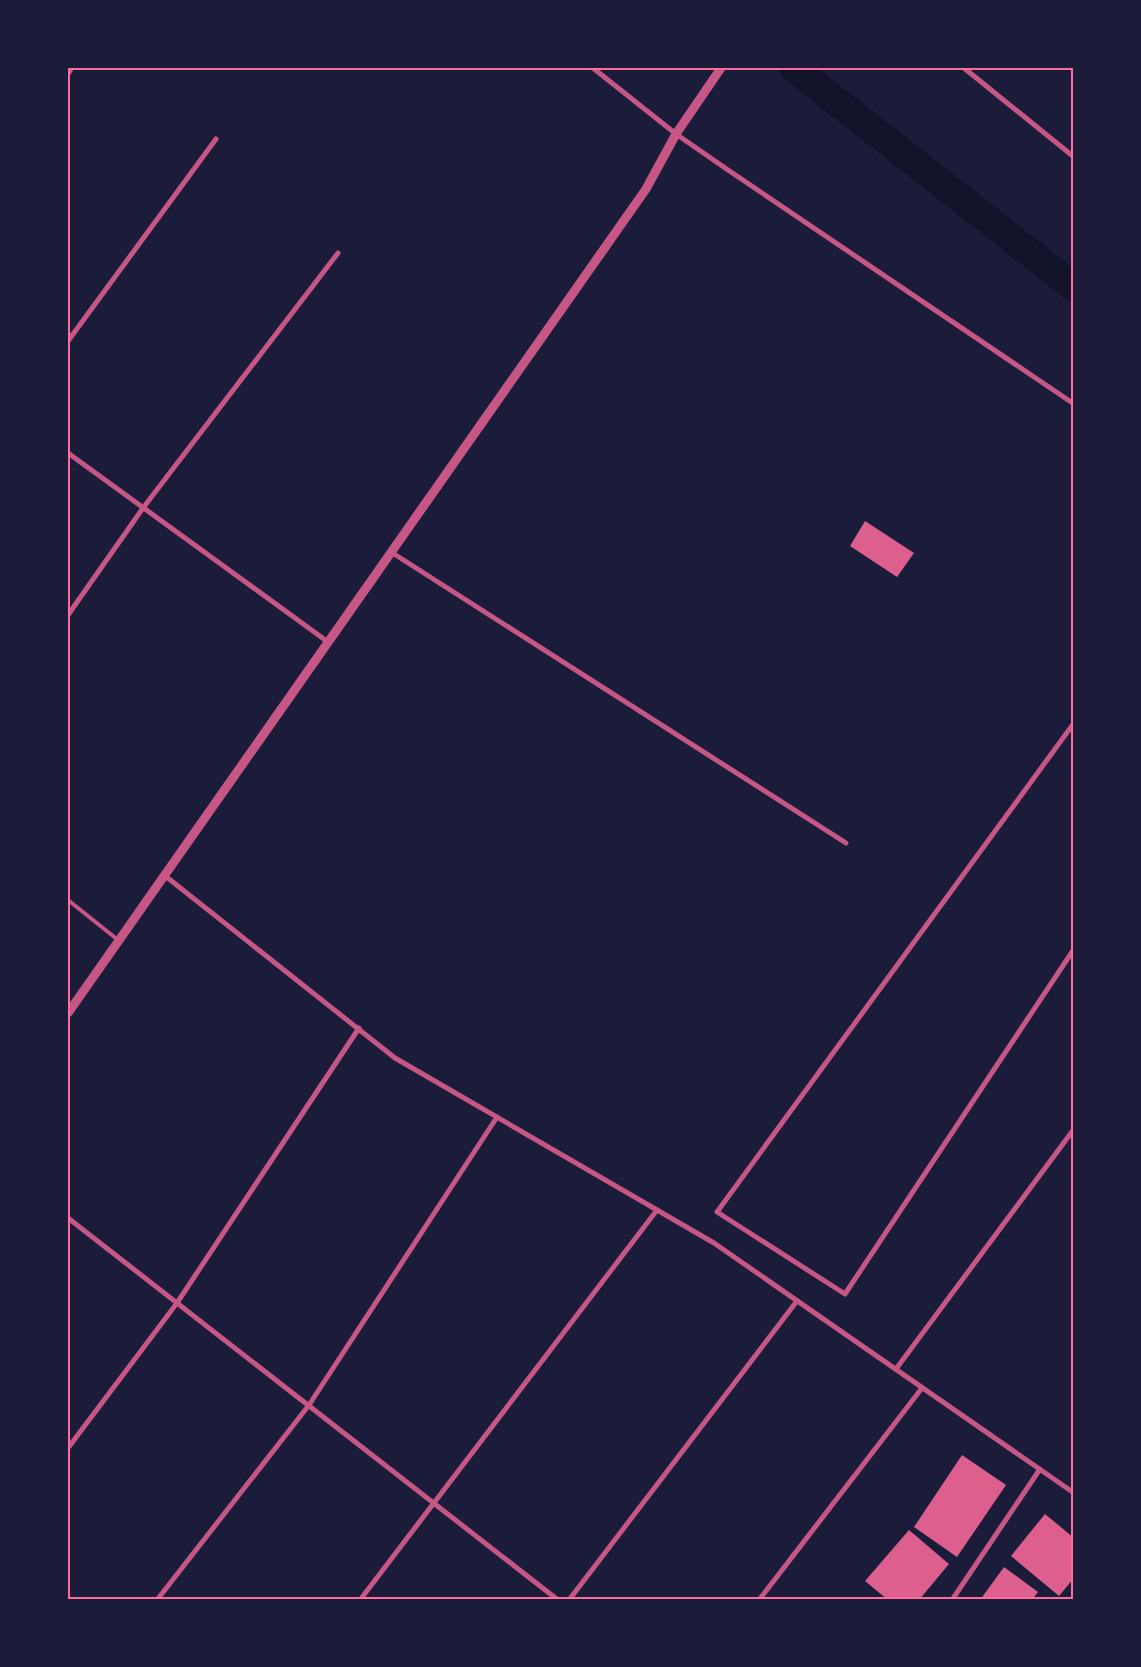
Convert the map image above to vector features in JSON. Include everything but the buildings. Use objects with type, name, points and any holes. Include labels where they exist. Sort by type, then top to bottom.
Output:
[{"type":"street","points":[[593,68],[676,134],[1074,404]]},
{"type":"street","points":[[68,1013],[646,189],[676,134],[721,68]]},
{"type":"street","points":[[964,68],[1074,157]]},
{"type":"street","points":[[68,341],[216,139]]},
{"type":"street","points":[[68,615],[143,508],[338,253]]},
{"type":"street","points":[[68,453],[328,642]]},
{"type":"street","points":[[391,552],[846,843]]},
{"type":"street","points":[[1074,723],[717,1212],[845,1294],[1074,949]]},
{"type":"street","points":[[164,875],[395,1058],[714,1243],[1074,1493]]},
{"type":"street","points":[[68,1448],[177,1303],[359,1028]]},
{"type":"street","points":[[158,1600],[308,1405],[497,1117]]},
{"type":"street","points":[[896,1370],[1074,1130]]},
{"type":"street","points":[[360,1600],[657,1210]]},
{"type":"street","points":[[68,1218],[558,1600]]},
{"type":"street","points":[[569,1600],[797,1301]]},
{"type":"street","points":[[759,1600],[922,1388]]},
{"type":"street","points":[[952,1600],[1040,1469]]},
{"type":"lane","points":[[68,900],[118,940]]},
{"type":"waterway","points":[[794,68],[1074,287]]}]
